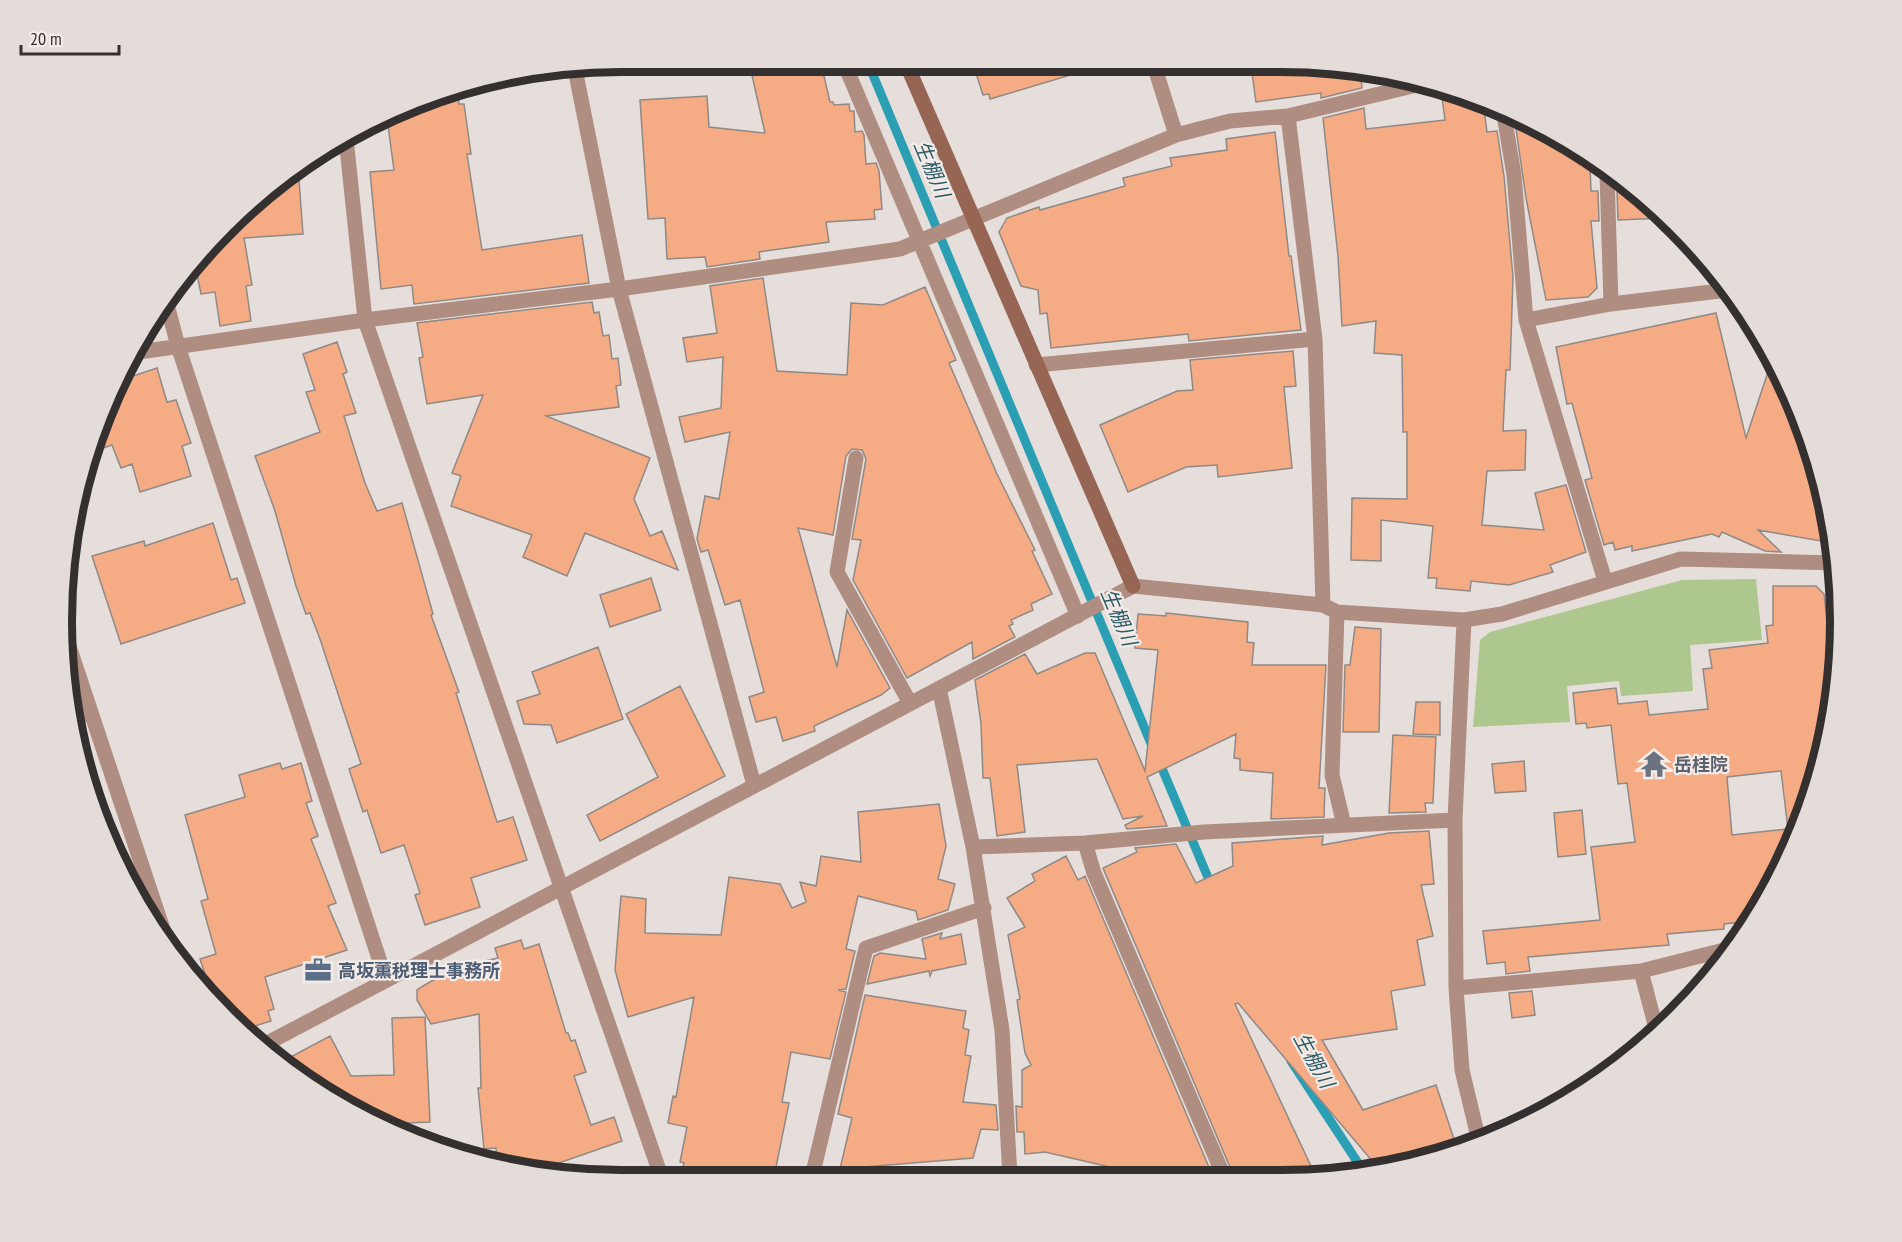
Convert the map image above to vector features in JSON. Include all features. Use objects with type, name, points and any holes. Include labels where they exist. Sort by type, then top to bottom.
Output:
[{"type":"street","points":[[848,72],[1082,614]]},
{"type":"street","points":[[910,72],[1133,586]]},
{"type":"street","points":[[1156,72],[1176,135]]},
{"type":"street","points":[[576,74],[619,289],[754,785]]},
{"type":"street","points":[[143,351],[365,320],[619,289],[900,249],[973,216],[1176,135],[1230,121],[1288,116],[1407,87]]},
{"type":"street","points":[[1288,116],[1315,339],[1323,605]]},
{"type":"street","points":[[1505,120],[1514,175],[1526,320],[1605,581]]},
{"type":"street","points":[[347,146],[365,320],[659,1170]]},
{"type":"street","points":[[1607,180],[1611,304]]},
{"type":"street","points":[[1526,320],[1611,304],[1720,291]]},
{"type":"street","points":[[169,311],[178,346],[386,981]]},
{"type":"street","points":[[1036,365],[1315,339]]},
{"type":"street","points":[[856,458],[837,572],[910,703]]},
{"type":"street","points":[[269,1042],[1133,586],[1323,605],[1337,612],[1464,620],[1502,614],[1681,559],[1827,564]]},
{"type":"street","points":[[1337,612],[1332,775],[1344,825]]},
{"type":"street","points":[[1464,620],[1455,820],[1456,988],[1462,1070],[1477,1133]]},
{"type":"street","points":[[75,676],[83,715],[156,912]]},
{"type":"street","points":[[939,688],[973,847],[1002,1030],[1010,1170]]},
{"type":"street","points":[[973,847],[1086,843],[1204,832],[1455,820]]},
{"type":"street","points":[[1086,843],[1094,873],[1221,1170]]},
{"type":"street","points":[[814,1170],[866,948],[984,908]]},
{"type":"street","points":[[1456,988],[1641,971],[1720,951]]},
{"type":"street","points":[[1641,971],[1655,1023]]},
{"type":"green space","points":[[1756,579],[1762,640],[1690,645],[1693,691],[1621,696],[1619,681],[1567,686],[1570,722],[1473,727],[1480,640],[1490,632],[1682,580]]},
{"type":"building","points":[[751,72],[823,72],[830,102],[834,105],[849,104],[850,111],[854,111],[855,132],[862,131],[864,135],[866,164],[876,163],[879,171],[882,209],[874,210],[875,219],[826,222],[829,242],[759,252],[760,259],[707,267],[705,257],[667,259],[665,218],[648,219],[640,100],[707,96],[709,127],[765,133]]},
{"type":"building","points":[[976,72],[1081,72],[990,99],[989,94],[983,95]]},
{"type":"building","points":[[1252,72],[1317,73],[1361,78],[1362,88],[1321,98],[1321,93],[1256,102]]},
{"type":"building","points":[[458,97],[459,104],[464,104],[471,154],[467,154],[482,250],[582,235],[589,283],[414,304],[412,285],[381,289],[370,172],[394,170],[388,125]]},
{"type":"building","points":[[1442,97],[1484,111],[1487,132],[1497,131],[1504,176],[1513,277],[1510,370],[1506,370],[1503,431],[1526,430],[1525,470],[1487,471],[1482,525],[1544,530],[1535,493],[1566,485],[1586,552],[1550,565],[1553,572],[1509,585],[1471,581],[1470,591],[1436,588],[1437,578],[1428,578],[1433,526],[1381,520],[1381,561],[1351,560],[1352,498],[1407,499],[1407,432],[1403,432],[1402,355],[1374,353],[1376,321],[1342,326],[1338,256],[1323,118],[1364,108],[1366,129],[1445,120]]},
{"type":"building","points":[[1516,129],[1524,129],[1590,168],[1591,191],[1598,191],[1599,221],[1591,221],[1597,288],[1588,297],[1546,300],[1526,198]]},
{"type":"building","points":[[1275,132],[1289,256],[1291,256],[1301,330],[1189,341],[1188,334],[1051,348],[1047,313],[1040,314],[1038,290],[1021,286],[999,232],[1007,218],[1039,207],[1040,210],[1125,186],[1123,178],[1172,166],[1170,158],[1227,150],[1226,139]]},
{"type":"building","points":[[299,177],[303,234],[244,238],[252,285],[246,286],[251,321],[220,326],[215,292],[201,294],[197,273],[208,259],[259,208]]},
{"type":"building","points":[[1617,190],[1621,190],[1654,219],[1618,220]]},
{"type":"building","points":[[763,278],[777,371],[847,375],[851,303],[883,305],[925,287],[956,360],[949,363],[997,474],[1035,550],[1032,551],[1052,594],[1031,604],[1033,610],[1011,620],[1013,624],[1009,626],[1015,637],[973,659],[972,642],[907,678],[853,580],[861,540],[852,539],[866,459],[862,450],[852,449],[846,456],[833,535],[798,528],[837,667],[847,610],[890,688],[881,695],[814,726],[815,731],[783,741],[776,717],[756,722],[749,697],[764,692],[740,600],[725,605],[708,550],[701,552],[697,539],[705,496],[719,499],[730,432],[685,442],[679,417],[721,408],[723,357],[687,362],[683,338],[717,333],[710,286]]},
{"type":"building","points":[[592,302],[594,313],[599,312],[603,336],[609,335],[612,359],[618,358],[621,385],[616,386],[619,407],[546,416],[650,458],[634,499],[650,536],[662,531],[678,570],[585,533],[567,576],[523,557],[532,535],[451,506],[461,476],[452,473],[483,395],[427,404],[419,358],[423,357],[417,323]]},
{"type":"building","points":[[1716,313],[1746,438],[1769,370],[1801,445],[1819,514],[1822,534],[1821,541],[1758,530],[1781,552],[1765,551],[1722,532],[1719,537],[1712,534],[1632,551],[1632,546],[1615,550],[1613,542],[1604,545],[1585,480],[1592,478],[1572,403],[1567,404],[1556,347]]},
{"type":"building","points":[[337,342],[347,372],[343,374],[356,413],[344,416],[365,483],[377,511],[402,503],[433,614],[431,615],[459,692],[456,693],[497,822],[513,817],[527,860],[471,878],[480,907],[425,925],[415,895],[420,893],[404,845],[381,853],[367,810],[363,812],[349,769],[361,764],[320,639],[310,613],[306,614],[296,586],[275,511],[255,456],[320,432],[306,392],[315,390],[303,354]]},
{"type":"building","points":[[1293,351],[1296,386],[1284,387],[1292,468],[1218,477],[1217,465],[1186,467],[1128,492],[1100,425],[1177,391],[1193,390],[1190,360]]},
{"type":"building","points":[[157,368],[167,402],[176,400],[191,443],[182,446],[191,476],[140,492],[132,464],[121,468],[112,445],[100,449],[129,377]]},
{"type":"building","points":[[213,523],[231,580],[237,578],[245,603],[121,644],[92,556],[144,541],[145,546]]},
{"type":"building","points":[[651,578],[661,610],[610,627],[600,595]]},
{"type":"building","points":[[1773,586],[1816,586],[1824,594],[1829,657],[1825,693],[1811,763],[1788,831],[1756,896],[1739,922],[1724,924],[1724,929],[1667,934],[1669,945],[1528,957],[1530,971],[1506,974],[1505,962],[1487,964],[1483,931],[1600,920],[1591,847],[1635,842],[1627,783],[1618,784],[1611,725],[1587,728],[1586,723],[1576,724],[1573,693],[1616,688],[1618,704],[1647,701],[1649,715],[1708,709],[1703,669],[1712,668],[1709,650],[1768,643],[1766,626],[1773,625]],"holes":[[[1781,771],[1788,829],[1732,835],[1727,777]]]},
{"type":"building","points":[[1166,613],[1248,622],[1247,642],[1254,643],[1252,665],[1326,665],[1319,788],[1325,788],[1324,817],[1271,819],[1273,773],[1240,770],[1240,759],[1234,758],[1236,734],[1147,777],[1167,826],[1127,829],[1125,825],[1143,816],[1123,819],[1097,759],[1017,765],[1025,832],[997,836],[990,778],[983,778],[981,724],[975,680],[1025,654],[1037,674],[1085,653],[1095,653],[1145,771],[1158,650],[1135,648],[1138,614],[1166,616]]},
{"type":"building","points":[[1355,627],[1381,629],[1379,732],[1343,732],[1345,665],[1350,665]]},
{"type":"building","points":[[598,647],[623,719],[557,743],[551,725],[524,724],[517,701],[540,694],[532,672]]},
{"type":"building","points":[[680,686],[725,776],[600,841],[587,815],[658,777],[626,714]]},
{"type":"building","points":[[1416,702],[1440,702],[1440,735],[1413,734]]},
{"type":"building","points":[[1393,735],[1436,737],[1433,803],[1425,803],[1426,812],[1389,813]]},
{"type":"building","points":[[1524,761],[1526,791],[1495,793],[1492,764]]},
{"type":"building","points":[[280,763],[282,769],[301,763],[312,801],[306,803],[318,836],[311,839],[336,903],[328,906],[347,950],[265,977],[274,1009],[268,1011],[271,1021],[252,1027],[208,983],[200,959],[216,954],[201,901],[208,899],[185,815],[245,797],[239,775]]},
{"type":"building","points":[[939,804],[946,846],[938,879],[955,884],[948,910],[918,920],[916,911],[858,896],[846,949],[855,951],[846,989],[838,990],[846,992],[830,1059],[791,1052],[782,1102],[789,1103],[775,1170],[682,1170],[684,1163],[680,1162],[687,1127],[668,1123],[673,1096],[676,1097],[694,997],[628,1017],[615,970],[621,896],[646,899],[645,933],[721,935],[729,877],[780,884],[792,908],[806,902],[800,882],[816,886],[821,856],[861,862],[858,812]]},
{"type":"building","points":[[1582,810],[1586,854],[1558,857],[1554,813]]},
{"type":"building","points":[[1429,831],[1434,884],[1421,885],[1433,936],[1417,940],[1425,985],[1391,991],[1397,1029],[1322,1040],[1363,1110],[1436,1085],[1455,1142],[1373,1162],[1238,1003],[1235,1004],[1312,1169],[1231,1170],[1103,868],[1137,852],[1135,848],[1176,844],[1196,883],[1233,866],[1232,843],[1323,836],[1322,845],[1389,833]]},
{"type":"building","points":[[1066,856],[1078,880],[1085,876],[1210,1170],[1123,1170],[1045,1152],[1025,1154],[1024,1132],[1017,1132],[1016,1106],[1022,1107],[1022,1070],[1031,1065],[1025,1053],[1017,1000],[1020,999],[1008,935],[1025,927],[1007,898],[1035,881],[1032,874]]},
{"type":"building","points":[[942,933],[940,939],[961,934],[966,964],[932,971],[930,976],[929,971],[867,984],[874,956],[880,953],[926,959],[922,939]]},
{"type":"building","points":[[521,940],[524,949],[539,944],[566,1033],[571,1041],[575,1040],[586,1072],[574,1076],[591,1125],[614,1117],[622,1141],[552,1165],[496,1155],[496,1148],[484,1149],[478,1088],[481,1088],[479,1014],[431,1024],[417,1000],[417,990],[437,978],[460,972],[458,967],[498,958],[495,948]]},
{"type":"building","points":[[1532,991],[1535,1015],[1512,1018],[1509,993]]},
{"type":"building","points":[[865,995],[966,1011],[963,1028],[969,1030],[965,1055],[971,1056],[963,1102],[996,1105],[998,1130],[981,1129],[973,1158],[840,1169],[852,1118],[838,1114]]},
{"type":"building","points":[[425,1017],[430,1122],[401,1123],[346,1096],[289,1058],[330,1036],[351,1076],[394,1075],[392,1018]]},
{"type":"waterway","name":"生棚川","points":[[872,72],[1152,746]]},
{"type":"waterway","name":"生棚川","points":[[1158,759],[1212,887]]},
{"type":"waterway","name":"生棚川","points":[[1291,1061],[1359,1164]]},
{"type":"place","name":"岳桂院","points":[[1654,764]]},
{"type":"place","name":"高坂薫税理士事務所","points":[[318,970]]}]
